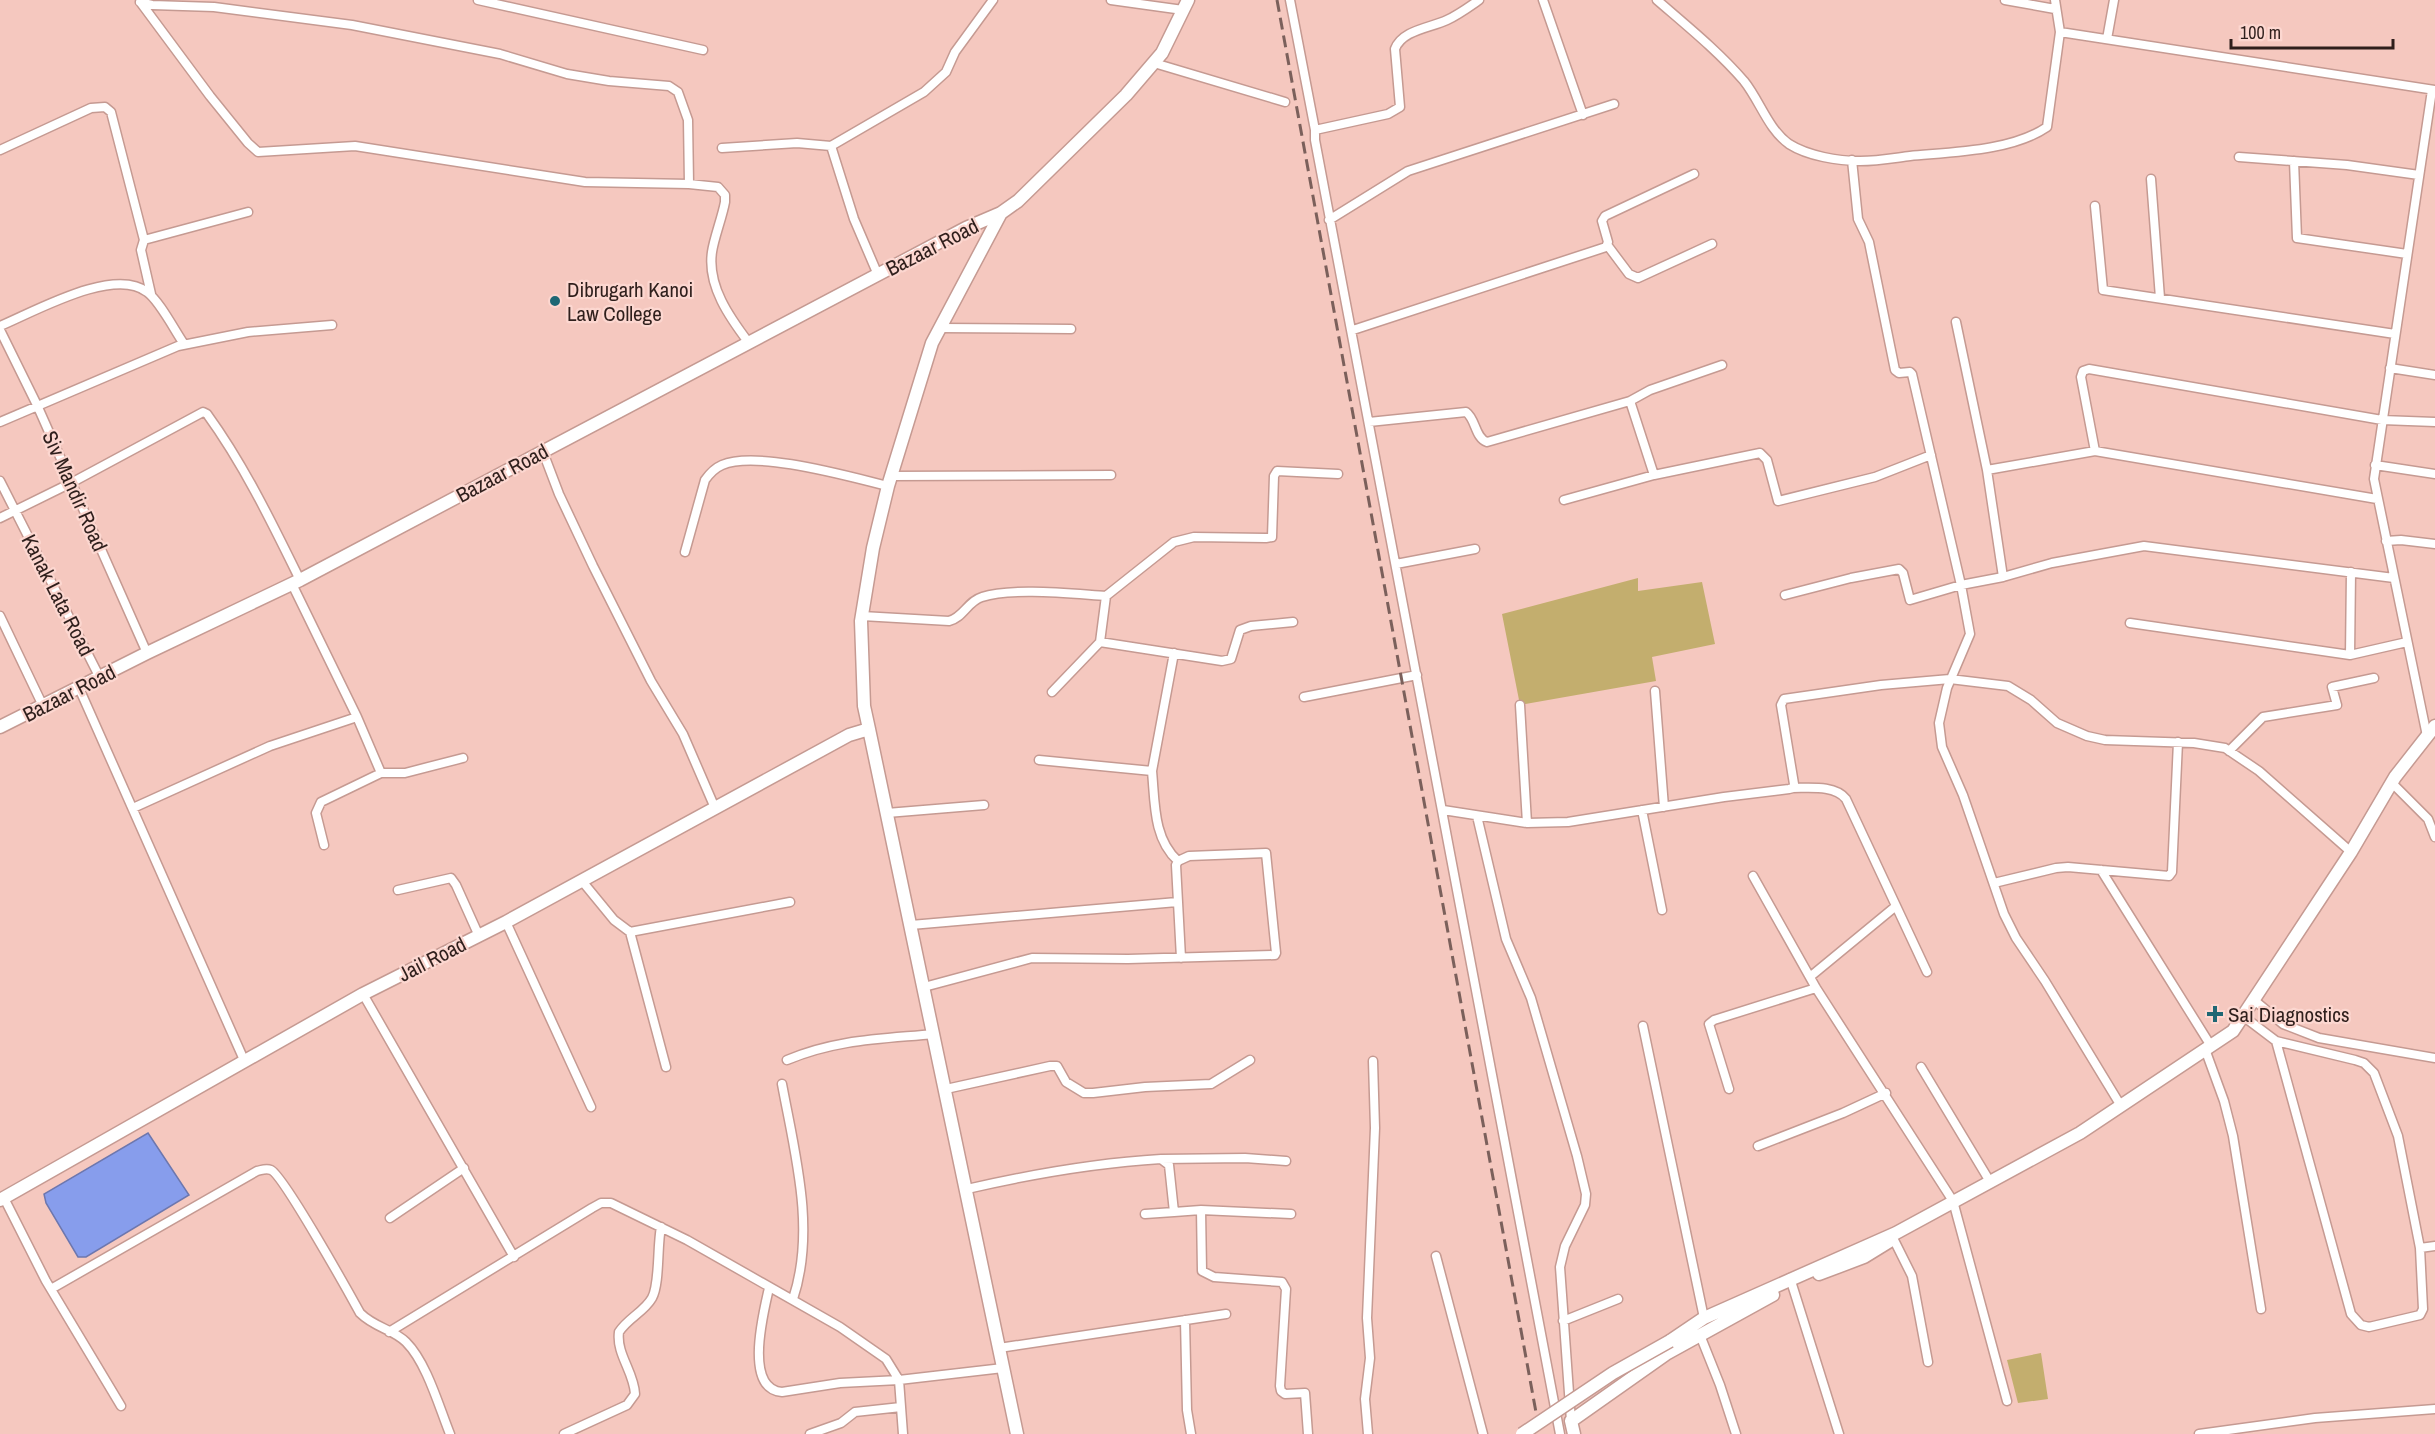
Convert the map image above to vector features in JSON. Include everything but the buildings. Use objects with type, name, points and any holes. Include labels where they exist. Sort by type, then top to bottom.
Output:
[{"type":"main road","points":[[1017,1434],[864,706],[862,616],[873,548],[890,481],[932,343],[1001,213],[1018,201],[1126,95],[1162,53],[1186,5]]},
{"type":"main road","name":"Bazaar Road","points":[[0,727],[296,582],[748,343],[1001,213]]},
{"type":"main road","points":[[1522,1434],[1613,1373],[1670,1341],[1704,1318],[1894,1236],[1989,1180],[2080,1133],[2234,1030],[2351,852],[2392,783],[2435,726]]},
{"type":"main road","name":"Jail Road","points":[[2,1199],[363,994],[506,922],[849,735],[869,729]]},
{"type":"main road","points":[[1573,1428],[1666,1354],[1791,1282]]},
{"type":"street","points":[[478,0],[703,50]]},
{"type":"street","points":[[722,148],[797,143],[831,146],[924,92],[946,72],[955,52],[993,0]]},
{"type":"street","points":[[1112,0],[1186,5]]},
{"type":"street","points":[[1290,0],[1315,130],[1329,220],[1353,330],[1560,1434]]},
{"type":"street","points":[[1315,130],[1397,110],[1401,104],[1395,49],[1397,44],[1406,36],[1449,20],[1479,0]]},
{"type":"street","points":[[1543,0],[1583,115]]},
{"type":"street","points":[[1657,0],[1724,57],[1747,84],[1776,131],[1789,144],[1814,154],[1852,160],[1971,151],[2033,136],[2047,127],[2060,32],[2055,5],[2005,0]]},
{"type":"street","points":[[2107,39],[2114,0]]},
{"type":"street","points":[[139,2],[214,7],[331,22],[500,54],[567,74],[609,81],[669,86],[678,92],[688,120],[689,184]]},
{"type":"street","points":[[139,2],[210,96],[258,152],[355,146],[585,182],[689,184],[718,188],[725,195],[719,232],[712,253],[715,283],[719,297],[748,343]]},
{"type":"street","points":[[2060,32],[2434,90],[2375,465],[2377,499],[2427,736]]},
{"type":"street","points":[[1154,63],[1285,102]]},
{"type":"street","points":[[1329,220],[1407,171],[1614,104]]},
{"type":"street","points":[[0,150],[84,111],[99,106],[111,112],[144,240],[141,250],[151,295]]},
{"type":"street","points":[[831,146],[854,219],[878,275]]},
{"type":"street","points":[[2239,157],[2419,175]]},
{"type":"street","points":[[1852,160],[1858,219],[1869,242],[1895,370],[1899,373],[1910,372],[1912,374],[1961,585],[1970,634],[1950,679],[1939,723],[1942,747],[1964,795],[2004,914],[2016,938],[2045,981],[2121,1106]]},
{"type":"street","points":[[2294,161],[2297,238],[2407,254]]},
{"type":"street","points":[[1694,174],[1605,216],[1602,221],[1608,246],[1629,274],[1638,278],[1712,244]]},
{"type":"street","points":[[2151,179],[2160,298]]},
{"type":"street","points":[[2095,206],[2103,290],[2395,334]]},
{"type":"street","points":[[144,240],[248,212]]},
{"type":"street","points":[[1353,330],[1608,246]]},
{"type":"street","points":[[0,328],[81,292],[102,286],[132,285],[146,290],[151,295],[184,344]]},
{"type":"street","points":[[1956,322],[1987,470],[2003,577]]},
{"type":"street","points":[[0,422],[184,344],[248,332],[332,326]]},
{"type":"street","name":"Siv Mandir Road","points":[[0,328],[38,405],[147,653]]},
{"type":"street","points":[[940,328],[1071,328]]},
{"type":"street","points":[[1369,422],[1466,412],[1470,415],[1481,438],[1487,442],[1630,401],[1650,390],[1722,365]]},
{"type":"street","points":[[2390,368],[2435,375]]},
{"type":"street","points":[[2095,451],[2081,377],[2083,371],[2089,369],[2382,420],[2435,422]]},
{"type":"street","points":[[1630,401],[1654,475]]},
{"type":"street","points":[[0,518],[71,483],[203,412],[207,414],[257,494],[381,773]]},
{"type":"street","points":[[1987,470],[2095,451],[2377,499]]},
{"type":"street","points":[[543,452],[559,494],[593,566],[651,681],[683,735],[714,808]]},
{"type":"street","points":[[1564,501],[1654,475],[1760,453],[1767,460],[1778,501],[1875,477],[1931,455]]},
{"type":"street","points":[[685,552],[705,480],[712,471],[724,464],[744,460],[796,465],[890,481],[1111,475]]},
{"type":"street","points":[[2375,465],[2435,474]]},
{"type":"street","points":[[862,616],[949,621],[954,620],[971,602],[980,597],[999,593],[1107,596],[1174,542],[1194,537],[1272,537],[1276,471],[1338,474]]},
{"type":"street","name":"Kanak Lata Road","points":[[0,481],[99,678]]},
{"type":"street","points":[[2386,542],[2401,540],[2435,544]]},
{"type":"street","points":[[1785,595],[1851,578],[1899,569],[1903,573],[1910,600],[2052,563],[2144,546],[2394,578]]},
{"type":"street","points":[[1396,564],[1475,549]]},
{"type":"street","points":[[2350,655],[2351,572]]},
{"type":"street","points":[[1052,692],[1100,642],[1107,596]]},
{"type":"street","points":[[0,616],[43,706]]},
{"type":"street","points":[[1100,642],[1228,661],[1233,655],[1240,630],[1251,626],[1293,622]]},
{"type":"street","points":[[2130,623],[2350,655],[2407,642]]},
{"type":"street","points":[[1174,653],[1152,771],[1161,838],[1165,848],[1178,861]]},
{"type":"street","points":[[1304,697],[1417,675]]},
{"type":"street","points":[[2229,751],[2263,717],[2337,705],[2332,687],[2374,678]]},
{"type":"street","points":[[1793,788],[1781,705],[1784,699],[1881,685],[1950,679],[2008,686],[2031,700],[2057,723],[2087,736],[2105,740],[2194,743],[2229,751],[2259,771],[2351,852]]},
{"type":"street","points":[[79,688],[244,1060]]},
{"type":"street","points":[[1655,691],[1664,807]]},
{"type":"street","points":[[1521,705],[1527,823]]},
{"type":"street","points":[[133,808],[270,746],[357,717]]},
{"type":"street","points":[[1994,883],[2056,868],[2102,870],[2164,877],[2172,872],[2178,742]]},
{"type":"street","points":[[324,845],[316,813],[318,805],[381,773],[405,773],[463,758]]},
{"type":"street","points":[[1039,760],[1152,771]]},
{"type":"street","points":[[2392,783],[2428,819],[2435,837]]},
{"type":"street","points":[[1443,810],[1527,823],[1568,822],[1793,788],[1841,792],[1927,972]]},
{"type":"street","points":[[887,813],[984,806]]},
{"type":"street","points":[[1642,810],[1662,910]]},
{"type":"street","points":[[1477,816],[1506,939],[1532,998],[1586,1194],[1585,1205],[1562,1257],[1563,1321],[1573,1428]]},
{"type":"street","points":[[924,987],[1032,958],[1181,958],[1272,956],[1276,953],[1266,853],[1189,856],[1178,861],[1176,865],[1177,902],[1181,958]]},
{"type":"street","points":[[2102,870],[2208,1048],[2233,1136],[2261,1308]]},
{"type":"street","points":[[1753,876],[1816,987],[1886,1093],[1953,1201],[2007,1401]]},
{"type":"street","points":[[398,890],[451,878],[479,936]]},
{"type":"street","points":[[582,881],[614,920],[630,932],[666,1067]]},
{"type":"street","points":[[630,932],[790,902]]},
{"type":"street","points":[[911,925],[1177,902]]},
{"type":"street","points":[[1811,976],[1896,906]]},
{"type":"street","points":[[506,922],[591,1107]]},
{"type":"street","points":[[1730,1089],[1709,1024],[1714,1020],[1816,987]]},
{"type":"street","points":[[363,994],[514,1257]]},
{"type":"street","points":[[2254,1000],[2283,1024],[2319,1038],[2435,1058]]},
{"type":"street","points":[[2243,1016],[2276,1041],[2355,1060],[2364,1063],[2374,1072],[2398,1136],[2420,1248],[2422,1313],[2378,1327],[2361,1325],[2351,1314],[2276,1041]]},
{"type":"street","points":[[1643,1026],[1704,1318]]},
{"type":"street","points":[[787,1060],[838,1043],[934,1034]]},
{"type":"street","points":[[946,1089],[1050,1066],[1057,1066],[1066,1082],[1084,1093],[1211,1084],[1250,1060]]},
{"type":"street","points":[[1368,1434],[1365,1399],[1370,1358],[1367,1318],[1375,1128],[1373,1061]]},
{"type":"street","points":[[1921,1067],[1989,1180]]},
{"type":"street","points":[[782,1084],[798,1174],[802,1225],[801,1274],[793,1299]]},
{"type":"street","points":[[1758,1146],[1843,1113],[1886,1093]]},
{"type":"street","points":[[967,1189],[1113,1161],[1245,1158],[1286,1161]]},
{"type":"street","points":[[1161,1159],[1169,1165],[1174,1212]]},
{"type":"street","points":[[390,1218],[464,1168]]},
{"type":"street","points":[[51,1289],[257,1171],[267,1169],[273,1171],[292,1197],[360,1313],[376,1327],[406,1342],[417,1357],[450,1434]]},
{"type":"street","points":[[2,1199],[51,1289],[121,1406]]},
{"type":"street","points":[[389,1332],[601,1203],[618,1206],[687,1240],[769,1288],[793,1299],[876,1350],[886,1359],[898,1380],[903,1434]]},
{"type":"street","points":[[1202,1210],[1202,1271],[1215,1277],[1282,1282],[1286,1289],[1280,1386],[1285,1394],[1305,1393],[1308,1434]]},
{"type":"street","points":[[1145,1214],[1202,1210],[1291,1214]]},
{"type":"street","points":[[564,1434],[627,1405],[635,1394],[632,1378],[618,1345],[619,1332],[651,1301],[655,1293],[657,1244],[661,1227]]},
{"type":"street","points":[[1894,1236],[1912,1276],[1928,1362]]},
{"type":"street","points":[[2420,1248],[2435,1246]]},
{"type":"street","points":[[1436,1256],[1483,1434]]},
{"type":"street","points":[[1791,1282],[1839,1434]]},
{"type":"street","points":[[769,1288],[760,1329],[759,1369],[761,1377],[774,1390],[782,1392],[840,1383],[898,1380],[1003,1368]]},
{"type":"street","points":[[1563,1321],[1618,1299]]},
{"type":"street","points":[[999,1348],[1226,1314]]},
{"type":"street","points":[[1185,1320],[1187,1410],[1191,1434]]},
{"type":"street","points":[[1700,1335],[1736,1434]]},
{"type":"street","points":[[810,1434],[842,1423],[855,1412],[901,1407]]},
{"type":"street","points":[[2199,1434],[2315,1418],[2435,1410]]},
{"type":"shaded area","points":[[1638,578],[1638,591],[1702,582],[1715,644],[1652,657],[1656,681],[1520,705],[1502,614]]},
{"type":"shaded area","points":[[2041,1353],[2048,1399],[2018,1403],[2007,1360]]},
{"type":"water","points":[[148,1133],[189,1195],[86,1257],[78,1257],[46,1203],[44,1194]]},
{"type":"railway","points":[[1277,0],[1540,1434]]},
{"type":"place","name":"Dibrugarh Kanoi Law College","points":[[555,301]]},
{"type":"place","name":"Sai Diagnostics","points":[[2215,1014]]}]
